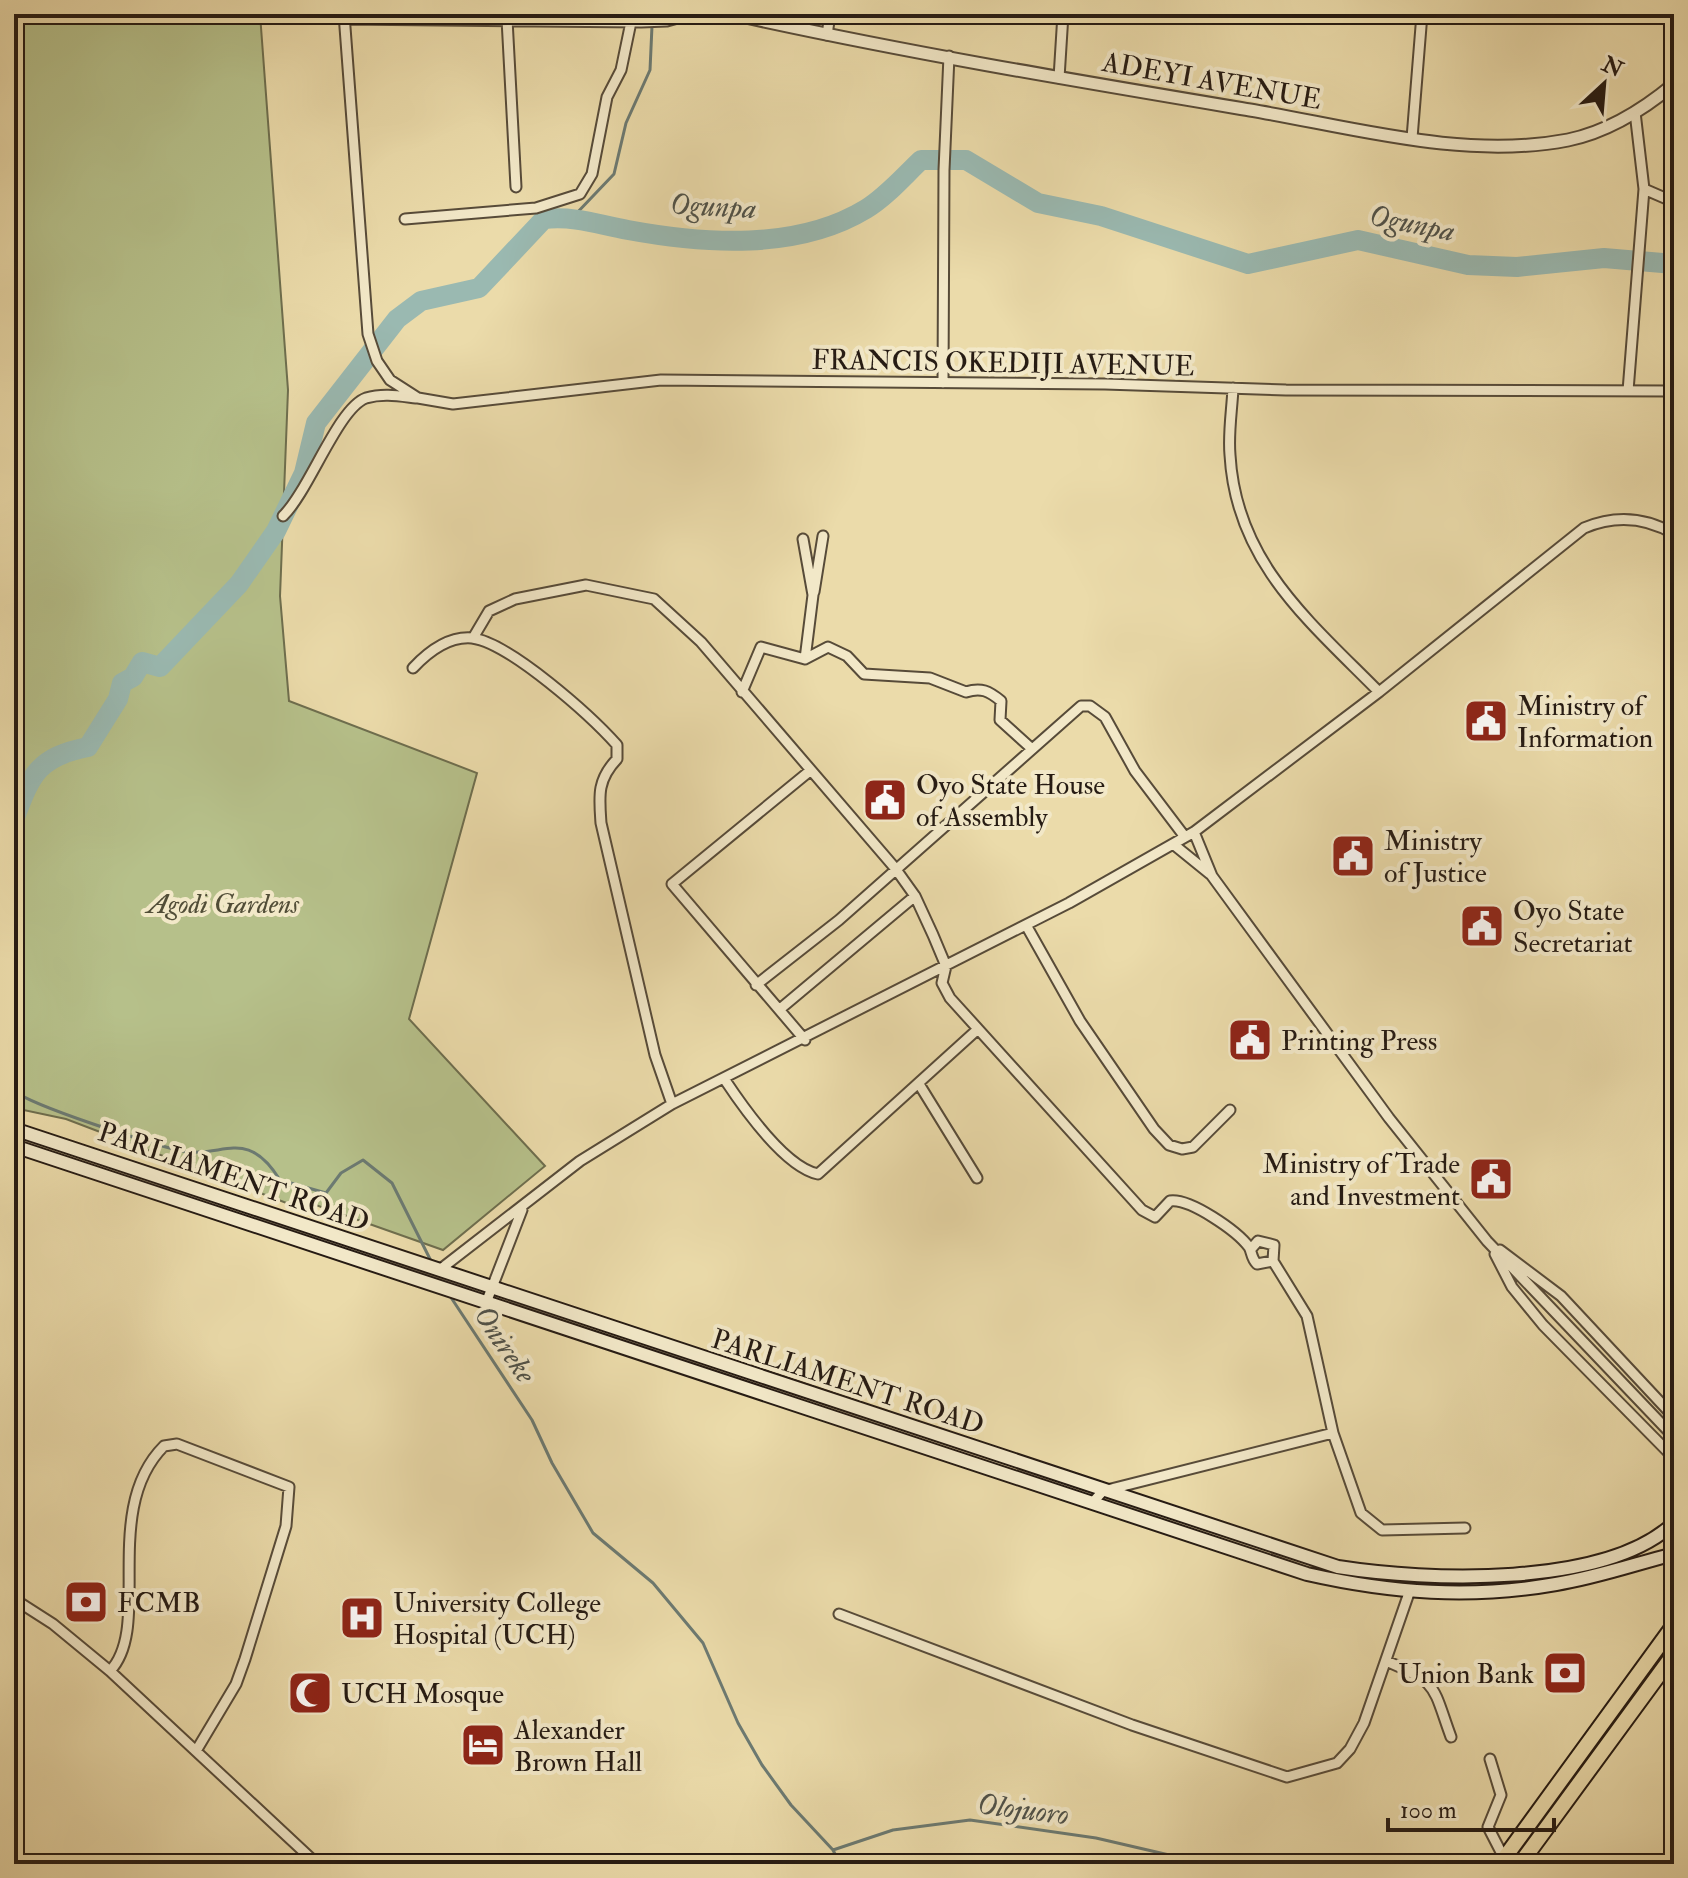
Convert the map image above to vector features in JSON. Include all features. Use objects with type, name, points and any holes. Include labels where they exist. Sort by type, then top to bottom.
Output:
[{"type":"highway","points":[[1502,1861],[1674,1625]]},
{"type":"highway","points":[[1520,1864],[1674,1654]]},
{"type":"main road","name":"PARLIAMENT ROAD","points":[[14,1129],[1338,1567],[1431,1578],[1517,1575],[1593,1560],[1651,1541],[1674,1523]]},
{"type":"main road","name":"PARLIAMENT ROAD","points":[[14,1146],[1307,1574],[1409,1593],[1517,1590],[1559,1584],[1674,1554]]},
{"type":"street","points":[[344,16],[636,22],[667,21],[692,14]]},
{"type":"street","points":[[707,14],[732,14]]},
{"type":"street","name":"ADEYI AVENUE","points":[[732,14],[1059,78],[1412,138],[1495,146],[1568,140],[1635,112],[1674,84]]},
{"type":"street","points":[[827,35],[830,14]]},
{"type":"street","points":[[1059,78],[1063,14]]},
{"type":"street","points":[[1412,138],[1422,14]]},
{"type":"street","name":"FRANCIS OKEDIJI AVENUE","points":[[344,16],[368,334],[377,361],[390,380],[418,398],[453,404],[661,380],[1674,391]]},
{"type":"street","points":[[507,19],[516,187]]},
{"type":"street","points":[[405,219],[536,208],[580,194],[592,174],[607,97],[621,70],[636,22]]},
{"type":"street","points":[[943,383],[944,170],[949,56]]},
{"type":"street","points":[[1628,391],[1644,189],[1635,112]]},
{"type":"street","points":[[1644,189],[1674,202]]},
{"type":"street","points":[[1233,388],[1230,456],[1240,513],[1257,557],[1289,600],[1379,692]]},
{"type":"street","points":[[283,516],[295,505],[339,425],[362,399],[384,395],[418,398]]},
{"type":"street","points":[[437,1269],[524,1207],[580,1161],[672,1104],[805,1040],[1026,925],[1189,834],[1379,692],[1584,528],[1603,520],[1624,519],[1647,521],[1674,534]]},
{"type":"street","points":[[805,659],[823,536]]},
{"type":"street","points":[[803,539],[813,595]]},
{"type":"street","points":[[473,638],[489,611],[500,604],[586,585],[654,599],[701,642],[895,868],[915,896],[946,966],[942,983],[946,991],[1146,1214],[1160,1215],[1170,1201],[1179,1200],[1208,1214],[1251,1249],[1257,1264],[1273,1261]]},
{"type":"street","points":[[413,668],[428,652],[451,641],[473,638],[489,643],[541,676],[594,719],[617,745],[617,759],[598,789],[601,823],[655,1055],[672,1104]]},
{"type":"street","points":[[742,692],[761,647],[805,659],[828,647],[847,656],[864,674],[888,677],[905,674],[930,678],[966,692],[976,688],[989,691],[1001,701],[1000,720],[1031,748]]},
{"type":"street","points":[[756,985],[839,920],[1081,706],[1090,706],[1105,717],[1135,771],[1189,834],[1212,876],[1380,1106],[1487,1241],[1674,1437]]},
{"type":"street","points":[[805,1040],[672,884],[811,770]]},
{"type":"street","points":[[1173,844],[1212,876]]},
{"type":"street","points":[[780,1009],[915,896]]},
{"type":"street","points":[[1026,925],[1080,1021],[1161,1138],[1182,1149],[1193,1147],[1230,1110]]},
{"type":"street","points":[[725,1080],[746,1111],[776,1144],[806,1169],[818,1174],[978,1029]]},
{"type":"street","points":[[919,1084],[977,1178]]},
{"type":"street","points":[[486,1303],[524,1207]]},
{"type":"street","points":[[1251,1249],[1258,1241],[1270,1241],[1276,1250],[1273,1261],[1307,1316],[1333,1433],[1361,1513],[1382,1530],[1465,1528]]},
{"type":"street","points":[[1487,1241],[1561,1296],[1674,1417]]},
{"type":"street","points":[[1487,1241],[1524,1304],[1674,1458]]},
{"type":"street","points":[[1093,1502],[1103,1491],[1333,1433]]},
{"type":"street","points":[[110,1671],[119,1662],[126,1630],[128,1547],[134,1498],[158,1452],[164,1446],[177,1444],[289,1487],[286,1526],[245,1659],[236,1684],[196,1751]]},
{"type":"street","points":[[839,1614],[1132,1725],[1287,1777],[1337,1763],[1350,1749],[1364,1723],[1409,1593]]},
{"type":"street","points":[[14,1599],[53,1624],[110,1671],[317,1864]]},
{"type":"street","points":[[1386,1661],[1424,1677],[1432,1685],[1451,1737]]},
{"type":"street","points":[[1490,1759],[1501,1795],[1488,1827],[1502,1861]]},
{"type":"green space","name":"Agodi Gardens","points":[[14,14],[260,14],[288,390],[280,596],[289,701],[477,773],[409,1019],[545,1166],[443,1250],[313,1204],[310,1212],[66,1119],[14,1108]]},
{"type":"waterway","points":[[573,217],[614,174],[626,123],[650,70],[652,26]]},
{"type":"waterway","name":"Ogunpa","points":[[14,820],[38,770],[57,756],[88,747],[118,699],[122,683],[133,677],[142,662],[160,667],[239,584],[276,531],[304,473],[316,423],[397,319],[421,301],[479,288],[544,219],[576,220],[688,239],[780,238],[839,223],[866,209],[921,160],[966,160],[1038,203],[1101,216],[1248,264],[1358,240],[1468,265],[1517,267],[1604,258],[1674,264]]},
{"type":"waterway","name":"Onireke","points":[[14,1091],[67,1115],[177,1150],[244,1149],[267,1163],[280,1180],[326,1193],[341,1173],[363,1160],[392,1183],[431,1261]]},
{"type":"waterway","name":"Onireke","points":[[450,1296],[532,1420],[552,1463],[593,1533],[653,1583],[703,1643],[738,1723],[762,1765],[791,1805],[833,1850],[840,1864]]},
{"type":"waterway","name":"Olojuoro","points":[[833,1850],[893,1830],[970,1820],[1096,1838],[1208,1864]]},
{"type":"place","name":"Ministry of Information","points":[[1486,721]]},
{"type":"place","name":"Oyo State House of Assembly","points":[[885,800]]},
{"type":"place","name":"Ministry of Justice","points":[[1353,856]]},
{"type":"place","name":"Oyo State Secretariat","points":[[1482,926]]},
{"type":"place","name":"Printing Press","points":[[1250,1040]]},
{"type":"place","name":"Ministry of Trade and Investment","points":[[1491,1179]]},
{"type":"place","name":"FCMB","points":[[86,1602]]},
{"type":"place","name":"University College Hospital (UCH)","points":[[362,1618]]},
{"type":"place","name":"Union Bank","points":[[1565,1673]]},
{"type":"place","name":"UCH Mosque","points":[[310,1693]]},
{"type":"place","name":"Alexander Brown Hall","points":[[483,1745]]}]
